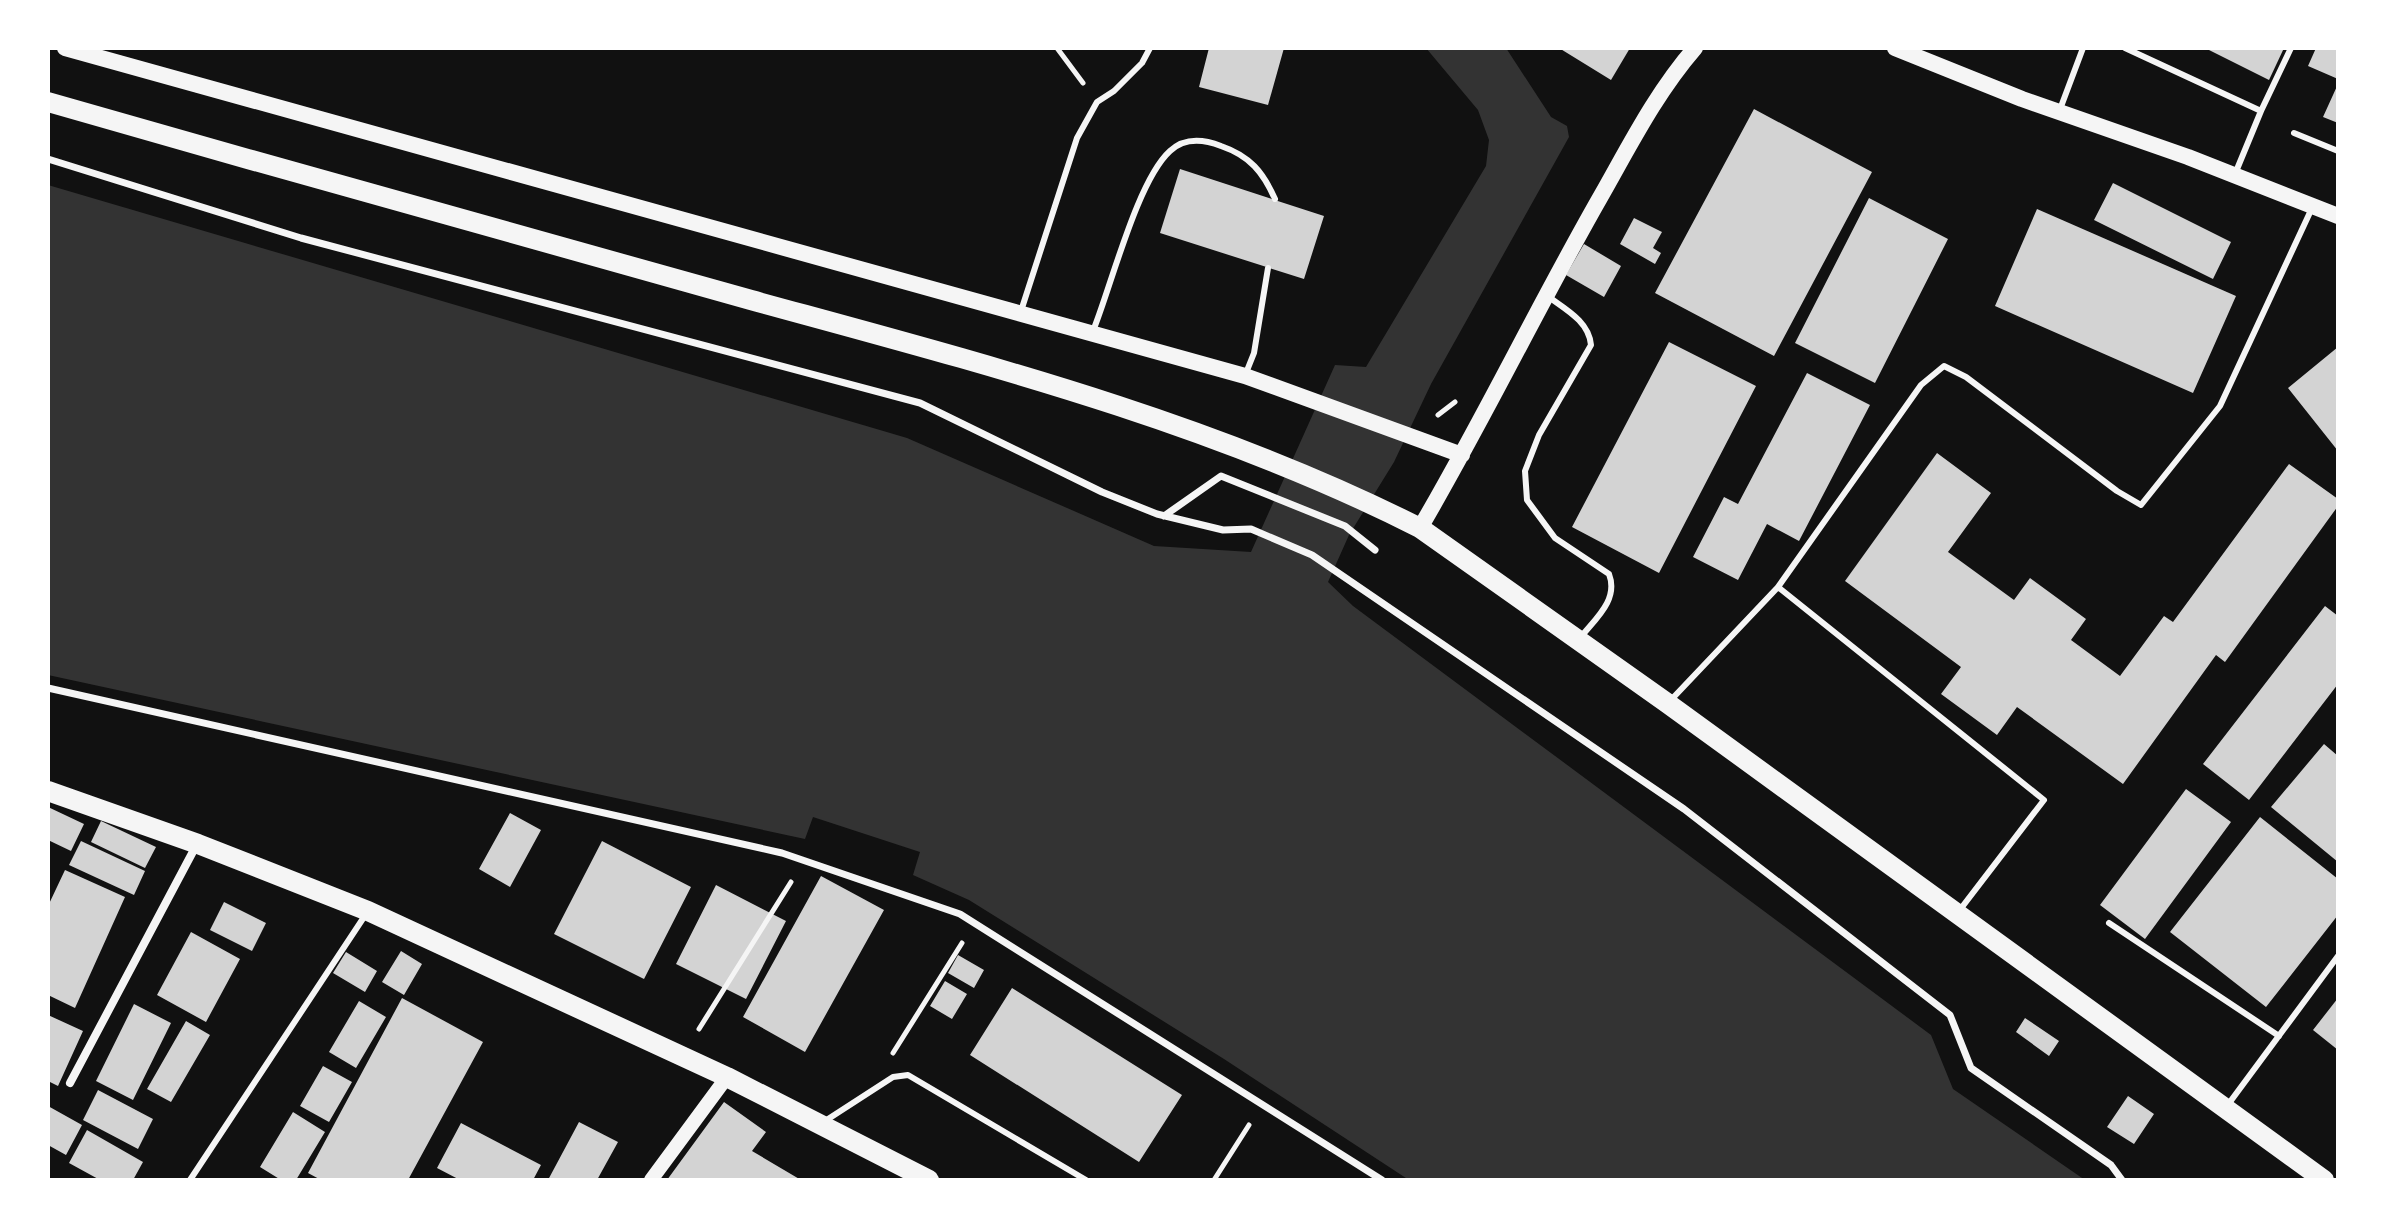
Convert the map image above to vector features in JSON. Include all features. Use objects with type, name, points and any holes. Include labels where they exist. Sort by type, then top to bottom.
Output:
[{"type":"main road","points":[[65,48],[1245,376],[1462,455]]},
{"type":"main road","points":[[1420,528],[1462,455],[1545,294],[1661,90],[1695,48]]},
{"type":"main road","points":[[1895,48],[2338,216]]},
{"type":"main road","points":[[48,102],[417,208],[1001,369],[1136,412],[1268,461],[1388,511],[1420,528],[1667,703],[2324,1180]]},
{"type":"main road","points":[[48,791],[198,844],[368,911],[727,1077],[929,1180]]},
{"type":"street","points":[[48,159],[301,238],[920,403],[1102,492],[1164,516],[1223,530],[1251,529],[1280,539],[1312,555],[1684,809],[1950,1015],[1971,1068],[2111,1165],[2122,1180]]},
{"type":"street","points":[[1164,516],[1221,476],[1345,526],[1375,550]]},
{"type":"street","points":[[48,688],[766,849],[960,914],[1382,1180]]},
{"type":"street","points":[[70,1083],[198,844]]},
{"type":"street","points":[[651,1180],[727,1077]]},
{"type":"lane","points":[[1020,315],[1077,138],[1097,102],[1114,91],[1142,63],[1150,48]]},
{"type":"lane","points":[[2059,112],[2083,48]]},
{"type":"lane","points":[[2125,48],[2261,111]]},
{"type":"lane","points":[[2235,175],[2291,48]]},
{"type":"lane","points":[[2294,133],[2338,151]]},
{"type":"lane","points":[[1091,334],[1145,190],[1169,152],[1187,141],[1205,140],[1230,149],[1245,156],[1259,169],[1275,199]]},
{"type":"lane","points":[[1667,703],[1778,587],[1921,385],[1944,366],[1966,377],[2117,491],[2141,505],[2220,406],[2313,205]]},
{"type":"lane","points":[[1245,376],[1254,353],[1268,268]]},
{"type":"lane","points":[[1545,294],[1590,332],[1591,345],[1539,435],[1525,471],[1527,500],[1543,523],[1555,538],[1609,574],[1613,583],[1608,602],[1578,640]]},
{"type":"lane","points":[[1778,587],[2044,800],[1956,913]]},
{"type":"lane","points":[[190,1180],[368,911]]},
{"type":"lane","points":[[2109,923],[2279,1036]]},
{"type":"lane","points":[[2225,1109],[2338,956]]},
{"type":"lane","points":[[818,1125],[893,1077],[908,1075],[1086,1180]]},
{"type":"path","points":[[1057,48],[1097,102]]},
{"type":"path","points":[[682,1058],[788,885],[813,863]]},
{"type":"path","points":[[870,1091],[957,947],[981,927]]},
{"type":"path","points":[[1214,1180],[1262,1104]]},
{"type":"shaded area","points":[[1426,48],[1506,48],[1551,117],[1567,126],[1569,137],[1431,384],[1394,462],[1349,535],[1328,582],[1353,606],[1931,1035],[1953,1089],[2085,1180],[1409,1180],[1224,1059],[969,900],[913,875],[920,852],[813,817],[805,839],[48,675],[48,185],[907,438],[1154,546],[1251,552],[1335,365],[1366,367],[1486,166],[1489,140],[1478,110]]},
{"type":"building","points":[[1209,48],[1284,48],[1268,105],[1199,87]]},
{"type":"building","points":[[1559,48],[1630,48],[1611,80]]},
{"type":"building","points":[[2205,48],[2284,48],[2269,80]]},
{"type":"building","points":[[2316,48],[2338,48],[2338,79],[2308,66]]},
{"type":"building","points":[[2338,84],[2338,123],[2323,117]]},
{"type":"building","points":[[1754,109],[1872,172],[1774,356],[1655,293]]},
{"type":"building","points":[[1180,169],[1324,216],[1304,279],[1160,233]]},
{"type":"building","points":[[2113,183],[2231,242],[2213,279],[2094,220]]},
{"type":"building","points":[[1869,198],[1948,239],[1875,383],[1795,343]]},
{"type":"building","points":[[2037,209],[2236,296],[2193,393],[1995,306]]},
{"type":"building","points":[[1634,218],[1662,232],[1653,248],[1661,253],[1655,264],[1620,244]]},
{"type":"building","points":[[1584,244],[1621,266],[1604,297],[1566,275]]},
{"type":"building","points":[[1669,342],[1756,386],[1659,573],[1572,527]]},
{"type":"building","points":[[2338,347],[2338,451],[2288,388]]},
{"type":"building","points":[[1807,373],[1870,405],[1799,541],[1767,524],[1738,580],[1693,557],[1724,497],[1738,504]]},
{"type":"building","points":[[1937,453],[1991,493],[1948,552],[2014,600],[2030,578],[2086,619],[2071,640],[2120,676],[2164,616],[2173,622],[2289,464],[2338,499],[2338,506],[2225,662],[2216,655],[2123,784],[2017,707],[1997,735],[1941,694],[1961,667],[1845,581]]},
{"type":"building","points":[[2325,606],[2338,616],[2338,684],[2249,800],[2203,764]]},
{"type":"building","points":[[2324,744],[2338,756],[2338,862],[2271,807]]},
{"type":"building","points":[[2186,789],[2231,822],[2145,939],[2100,905]]},
{"type":"building","points":[[48,807],[84,824],[71,851],[48,840]]},
{"type":"building","points":[[510,813],[541,830],[510,887],[479,869]]},
{"type":"building","points":[[2260,817],[2338,879],[2338,915],[2266,1007],[2170,932]]},
{"type":"building","points":[[101,821],[156,847],[145,868],[91,842]]},
{"type":"building","points":[[81,841],[145,871],[134,895],[69,865]]},
{"type":"building","points":[[602,841],[691,887],[644,979],[554,934]]},
{"type":"building","points":[[65,870],[125,897],[75,1008],[48,995],[48,906]]},
{"type":"building","points":[[821,876],[884,910],[805,1052],[743,1017]]},
{"type":"building","points":[[716,885],[786,921],[746,999],[676,964]]},
{"type":"building","points":[[224,902],[266,923],[252,951],[210,930]]},
{"type":"building","points":[[191,932],[240,959],[206,1022],[157,995]]},
{"type":"building","points":[[401,951],[422,964],[404,995],[382,982]]},
{"type":"building","points":[[346,952],[377,971],[365,992],[333,973]]},
{"type":"building","points":[[958,955],[984,970],[974,988],[948,973]]},
{"type":"building","points":[[945,981],[967,994],[952,1019],[930,1006]]},
{"type":"building","points":[[1012,988],[1182,1095],[1139,1162],[970,1055]]},
{"type":"building","points":[[402,998],[483,1042],[408,1180],[321,1180],[308,1173]]},
{"type":"building","points":[[2338,998],[2338,1050],[2313,1030]]},
{"type":"building","points":[[359,1001],[386,1017],[356,1068],[329,1052]]},
{"type":"building","points":[[134,1004],[171,1023],[133,1100],[96,1081]]},
{"type":"building","points":[[48,1015],[83,1031],[58,1086],[48,1081]]},
{"type":"building","points":[[2025,1018],[2059,1041],[2049,1056],[2016,1032]]},
{"type":"building","points":[[186,1021],[210,1035],[171,1102],[147,1089]]},
{"type":"building","points":[[323,1066],[352,1082],[329,1122],[300,1106]]},
{"type":"building","points":[[98,1090],[153,1119],[138,1149],[83,1120]]},
{"type":"building","points":[[2128,1096],[2154,1114],[2134,1144],[2107,1127]]},
{"type":"building","points":[[724,1102],[766,1132],[752,1151],[801,1180],[667,1180]]},
{"type":"building","points":[[48,1106],[82,1125],[66,1155],[48,1145]]},
{"type":"building","points":[[293,1112],[325,1132],[296,1180],[281,1180],[260,1167]]},
{"type":"building","points":[[579,1122],[618,1142],[597,1180],[548,1180]]},
{"type":"building","points":[[461,1123],[541,1165],[533,1180],[460,1180],[437,1168]]},
{"type":"building","points":[[87,1130],[143,1162],[133,1180],[100,1180],[69,1163]]}]
